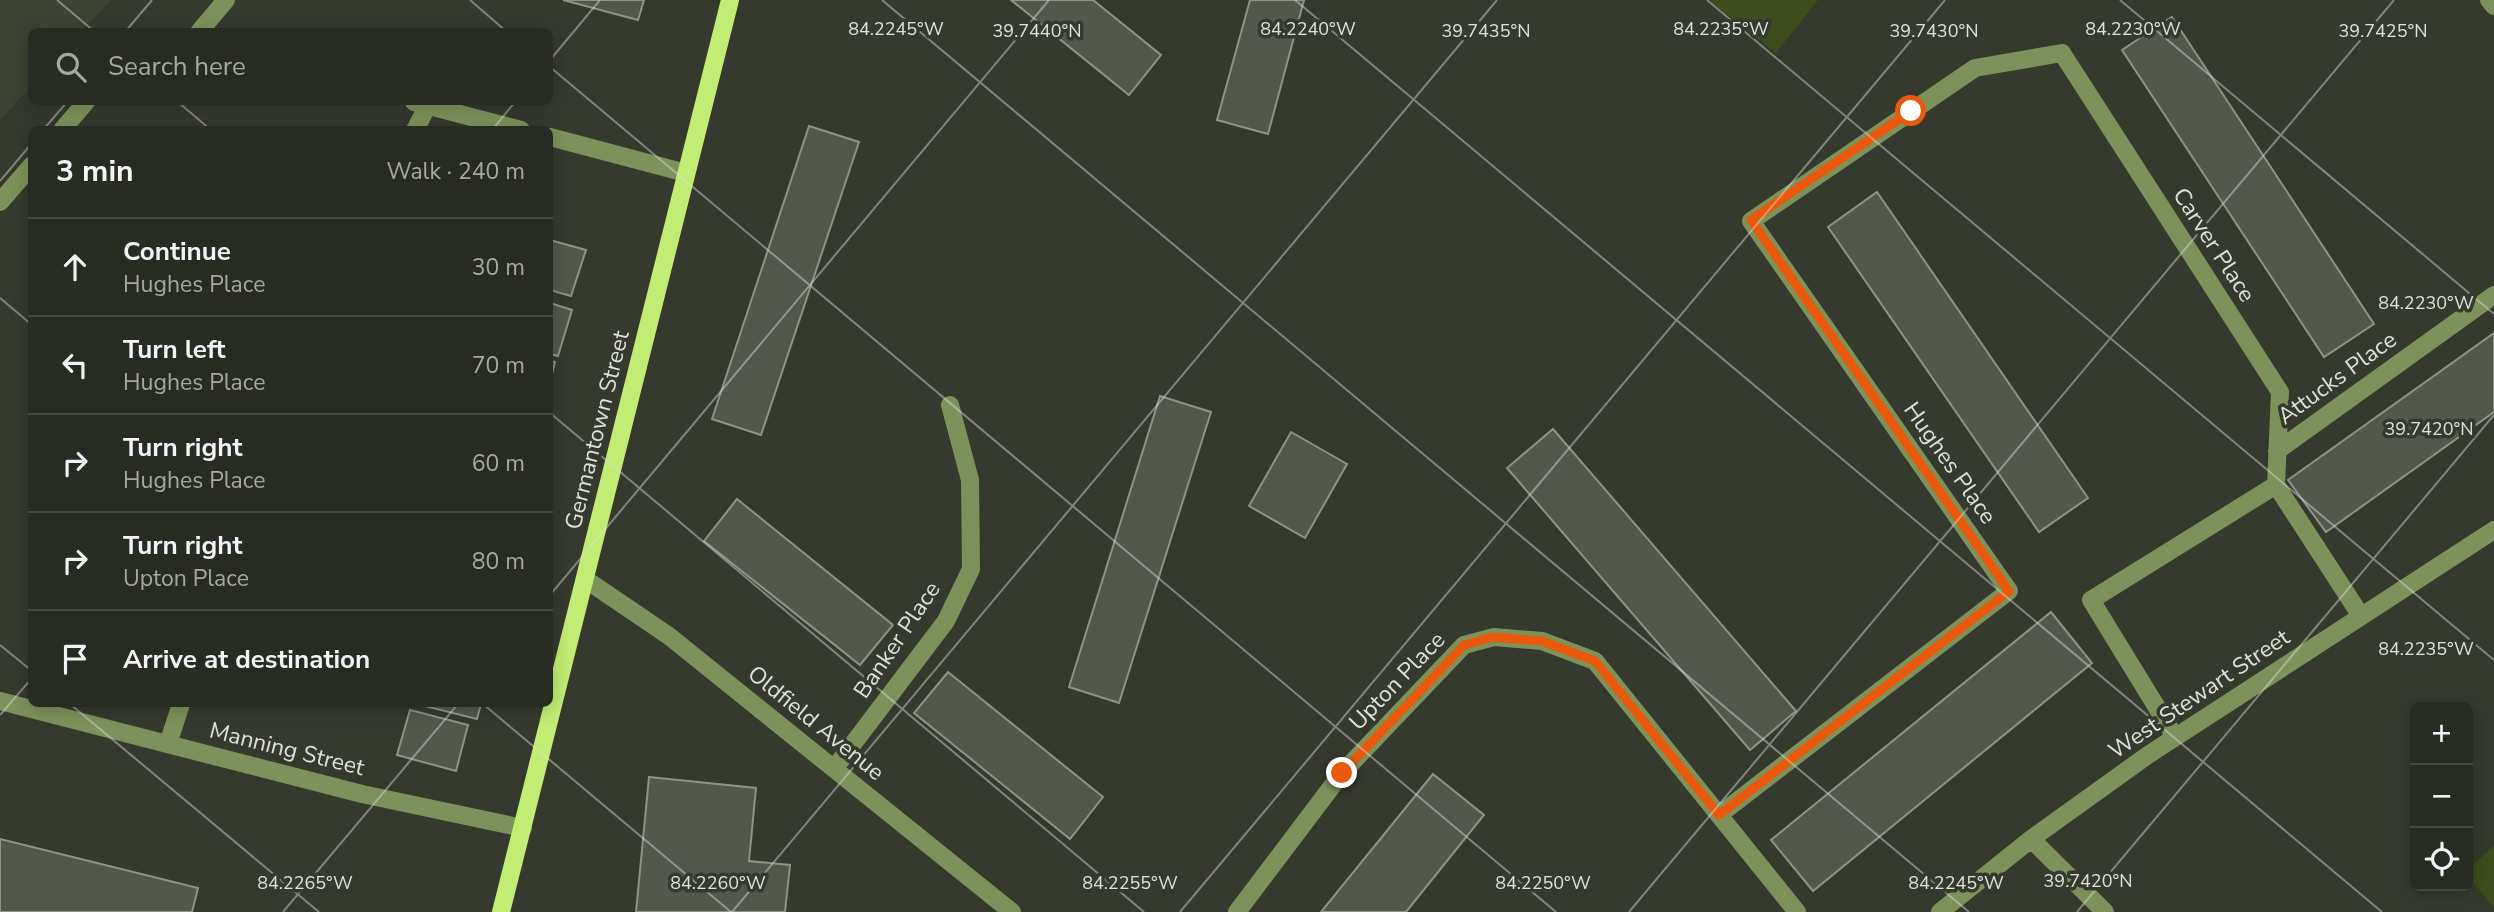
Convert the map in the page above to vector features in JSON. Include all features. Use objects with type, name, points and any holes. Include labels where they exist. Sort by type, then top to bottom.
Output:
[{"type":"main road","name":"Germantown Street","points":[[501,912],[730,0]]},
{"type":"street","points":[[202,28],[226,0]]},
{"type":"street","points":[[2489,0],[2494,6]]},
{"type":"street","name":"Carver Place","points":[[1911,111],[1976,68],[2062,53],[2280,392],[2276,485]]},
{"type":"street","points":[[65,126],[83,105]]},
{"type":"street","points":[[416,126],[421,105]]},
{"type":"street","points":[[428,105],[506,126]]},
{"type":"street","name":"Hughes Place","points":[[1719,815],[2009,591],[1751,220],[1911,111]]},
{"type":"street","points":[[553,138],[686,173]]},
{"type":"street","points":[[0,202],[28,170]]},
{"type":"street","name":"Attucks Place","points":[[2277,451],[2494,295]]},
{"type":"street","name":"Banker Place","points":[[834,769],[946,621],[971,569],[970,480],[950,405]]},
{"type":"street","points":[[2175,737],[2091,600],[2276,485],[2361,616]]},
{"type":"street","name":"West Stewart Street","points":[[1940,912],[2031,839],[2175,737],[2494,530]]},
{"type":"street","name":"Oldfield Avenue","points":[[585,579],[669,636],[1012,912]]},
{"type":"street","name":"Upton Place","points":[[1237,912],[1342,773],[1464,645],[1493,637],[1542,641],[1595,661],[1797,912]]},
{"type":"street","name":"Manning Street","points":[[0,701],[362,794],[523,828]]},
{"type":"street","points":[[168,744],[180,707]]},
{"type":"street","points":[[2031,839],[2105,912]]},
{"type":"shaded area","points":[[0,0],[111,0],[85,28],[28,28],[28,89],[0,120]]},
{"type":"green space","points":[[1709,0],[1818,0],[1776,53]]},
{"type":"green space","points":[[2494,846],[2494,907],[2473,883],[2473,865]]},
{"type":"building","points":[[563,0],[644,0],[638,20]]},
{"type":"building","points":[[1011,0],[1093,0],[1161,55],[1129,95]]},
{"type":"building","points":[[1250,0],[1304,0],[1268,134],[1217,120]]},
{"type":"building","points":[[2172,17],[2374,324],[2324,357],[2122,50]]},
{"type":"building","points":[[809,126],[859,142],[761,435],[712,419]]},
{"type":"building","points":[[1877,192],[2088,498],[2039,532],[1828,227]]},
{"type":"building","points":[[553,241],[586,250],[571,296],[553,291]]},
{"type":"building","points":[[553,304],[572,310],[558,356],[553,355]]},
{"type":"building","points":[[2494,333],[2494,412],[2326,532],[2288,480]]},
{"type":"building","points":[[1160,396],[1211,412],[1119,703],[1069,687]]},
{"type":"building","points":[[1553,429],[1796,711],[1750,750],[1507,468]]},
{"type":"building","points":[[1291,432],[1347,464],[1305,538],[1249,506]]},
{"type":"building","points":[[737,499],[893,625],[860,665],[704,541]]},
{"type":"building","points":[[2051,612],[2092,663],[1813,891],[1771,840]]},
{"type":"building","points":[[948,672],[1103,797],[1070,839],[914,713]]},
{"type":"building","points":[[429,707],[480,707],[477,719]]},
{"type":"building","points":[[410,710],[468,725],[456,771],[397,755]]},
{"type":"building","points":[[1433,774],[1484,815],[1406,912],[1321,912]]},
{"type":"building","points":[[649,777],[756,788],[749,861],[790,865],[785,912],[636,912]]},
{"type":"building","points":[[0,839],[198,888],[192,912],[0,912]]},
{"type":"route","points":[[1342,773],[1464,645],[1493,637],[1542,641],[1595,661],[1719,815],[2009,591],[1751,220],[1911,111]]}]
